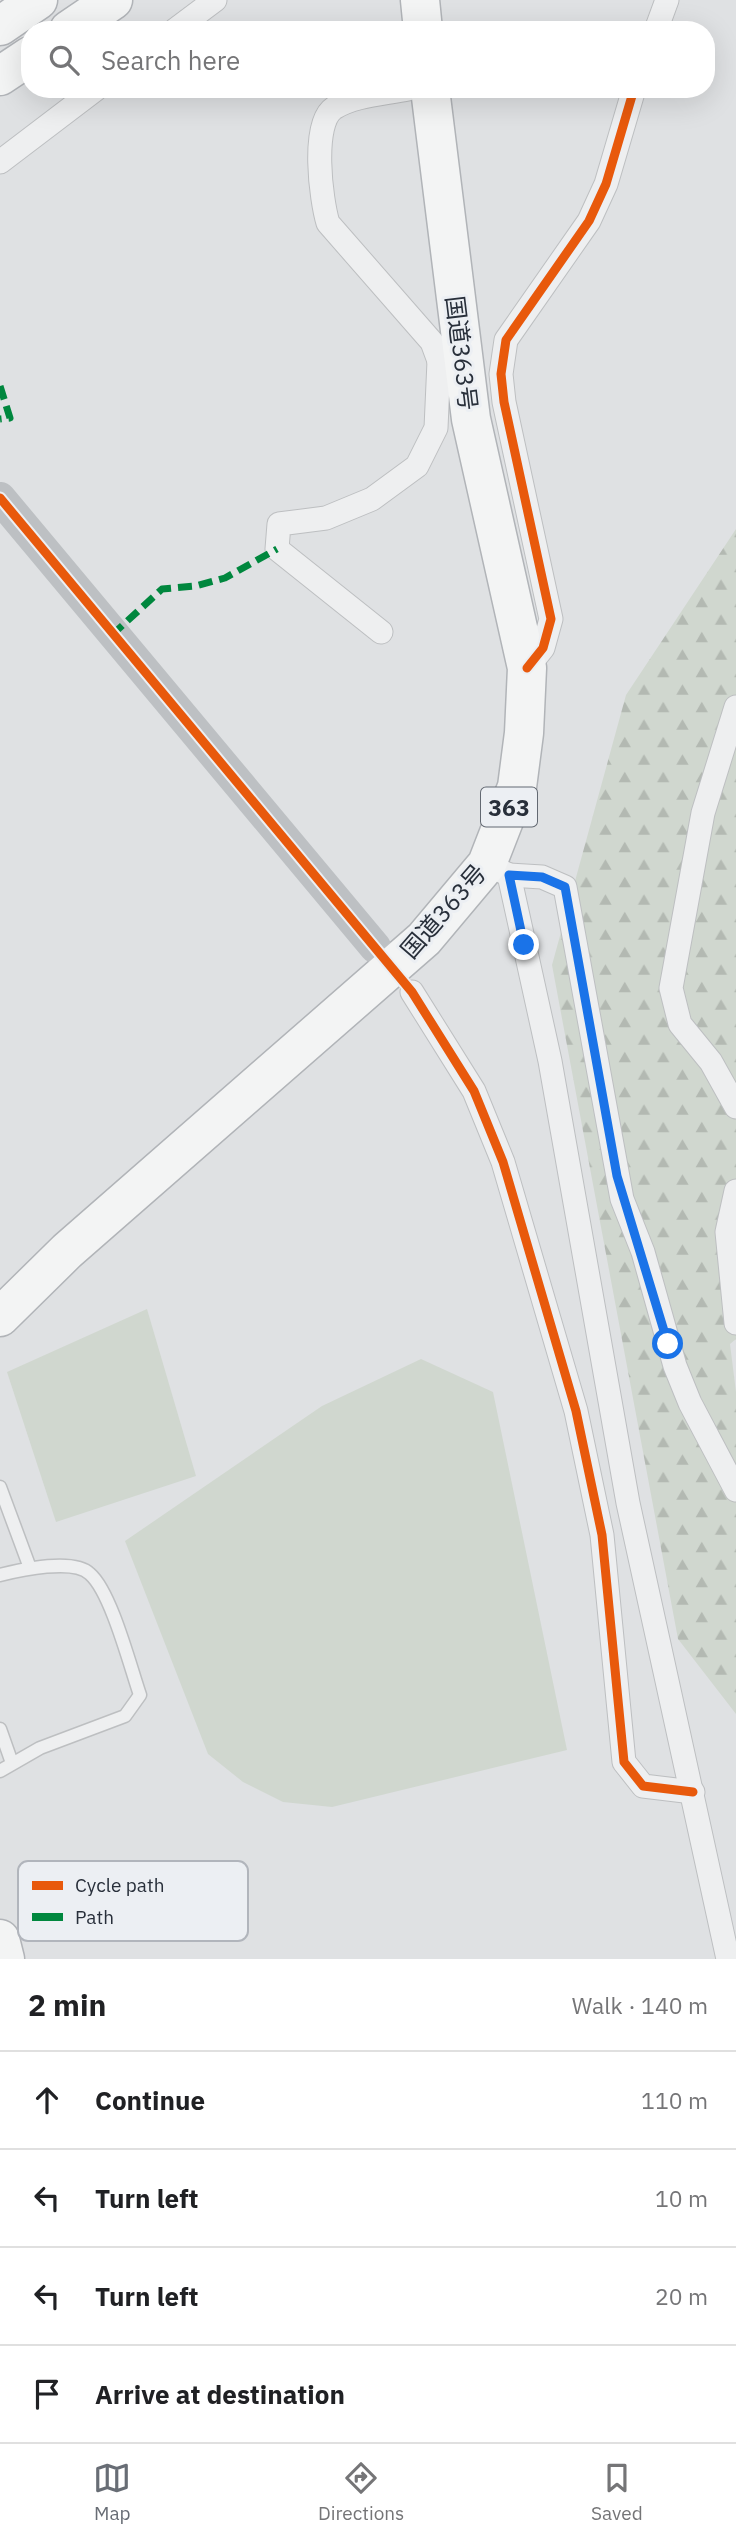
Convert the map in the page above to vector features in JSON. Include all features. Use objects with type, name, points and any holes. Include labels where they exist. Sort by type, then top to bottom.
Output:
[{"type":"highway","points":[[0,26],[38,0]]},
{"type":"highway","points":[[82,21],[113,0]]},
{"type":"highway","points":[[420,0],[422,21]]},
{"type":"highway","points":[[0,76],[21,62]]},
{"type":"highway","name":"国道363号","points":[[0,1317],[67,1251],[424,939],[498,870],[517,787],[524,733],[527,668],[471,419],[451,360],[431,98]]},
{"type":"highway","points":[[0,1939],[5,1959]]},
{"type":"street","points":[[187,21],[215,0]]},
{"type":"street","points":[[659,21],[667,0]]},
{"type":"street","points":[[0,162],[84,98]]},
{"type":"street","points":[[362,98],[331,110],[321,131],[321,201],[328,223],[432,342],[451,360],[436,428],[417,466],[372,499],[326,518],[279,524],[277,549],[381,632]]},
{"type":"street","points":[[527,668],[543,648],[551,619],[504,402],[501,374],[506,340],[589,221],[606,184],[632,98]]},
{"type":"street","points":[[0,498],[375,947]]},
{"type":"street","points":[[736,707],[703,813],[671,988],[680,1024],[711,1062],[736,1107]]},
{"type":"street","points":[[728,1959],[628,1503],[550,1061],[498,870],[542,877],[565,887],[622,1199],[643,1252],[675,1366],[690,1403],[736,1490]]},
{"type":"street","points":[[412,992],[474,1091],[503,1162],[576,1411],[602,1535],[624,1762],[643,1786],[693,1792]]},
{"type":"street","points":[[736,1191],[727,1232],[736,1323]]},
{"type":"lane","points":[[0,1487],[30,1568]]},
{"type":"lane","points":[[0,1575],[30,1568],[74,1567],[90,1573],[108,1603],[139,1695],[125,1716],[40,1748],[0,1771]]},
{"type":"lane","points":[[0,1729],[12,1763]]},
{"type":"green space","points":[[736,529],[736,1339],[730,1344],[736,1392],[736,1714],[678,1639],[552,965],[626,695]]},
{"type":"green space","points":[[147,1309],[196,1476],[56,1522],[7,1372]]},
{"type":"green space","points":[[421,1359],[493,1392],[567,1750],[332,1807],[283,1802],[243,1782],[208,1754],[125,1541],[322,1406]]},
{"type":"marked path","points":[[0,386],[10,418],[0,419]]},
{"type":"marked path","points":[[112,635],[162,589],[196,586],[225,578],[277,549]]},
{"type":"cycle path","points":[[527,668],[543,648],[551,619],[504,402],[501,374],[506,340],[589,221],[606,184],[631,98]]},
{"type":"cycle path","points":[[0,498],[412,992],[474,1091],[503,1162],[576,1411],[602,1535],[624,1762],[643,1786],[693,1792]]},
{"type":"route","points":[[524,945],[509,875],[542,877],[565,887],[622,1199],[643,1252],[668,1344]]}]
